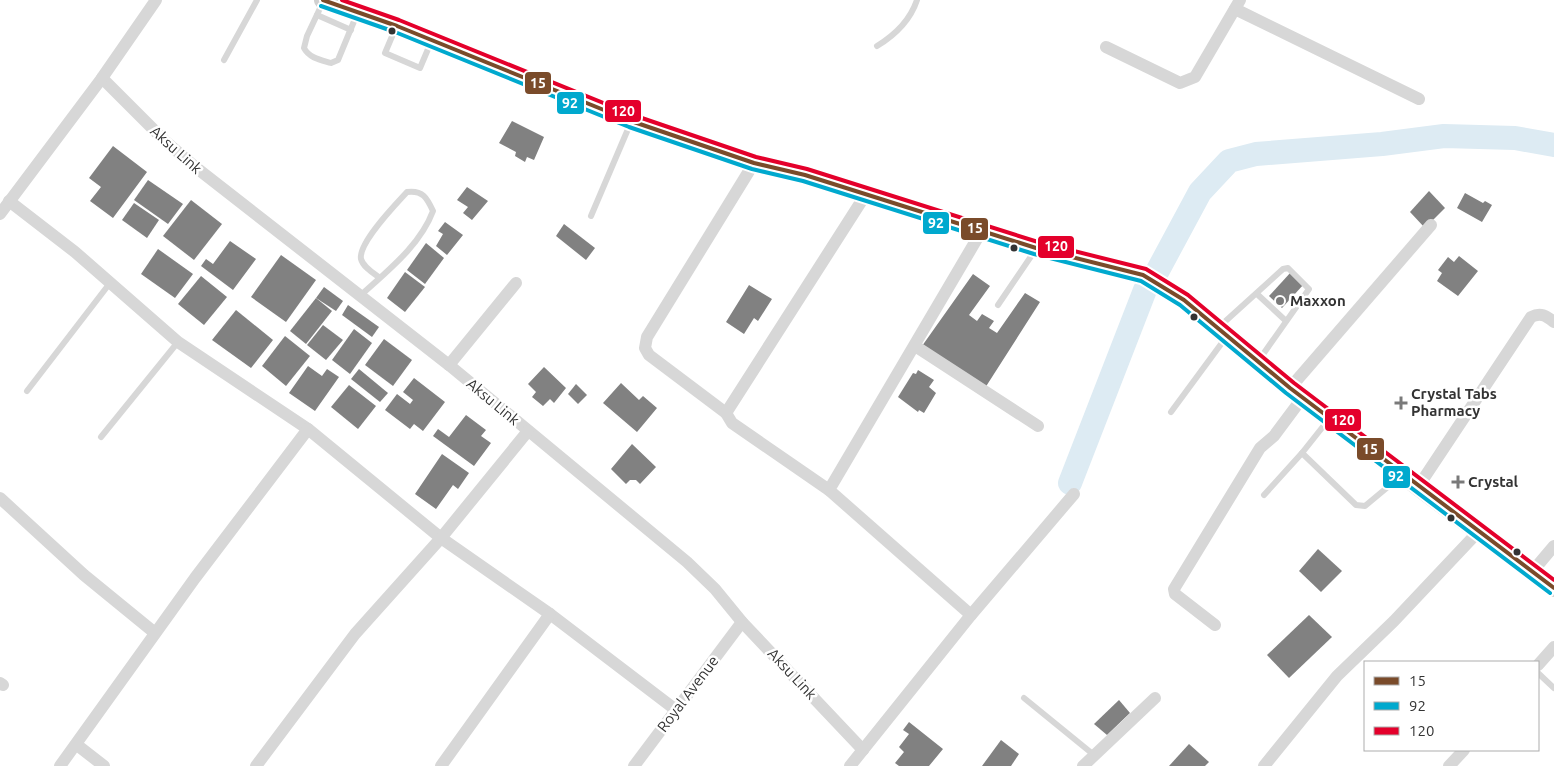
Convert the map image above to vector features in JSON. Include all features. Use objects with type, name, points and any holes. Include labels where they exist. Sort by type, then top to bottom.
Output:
[{"type":"main road","points":[[321,5],[354,21],[396,26],[631,121],[754,163],[866,194],[1036,248],[1143,274],[1184,300],[1402,475],[1554,588]]},
{"type":"street","points":[[0,214],[102,78],[156,0]]},
{"type":"street","points":[[1106,47],[1180,82],[1195,76],[1238,4],[1419,99]]},
{"type":"street","name":"Aksu Link","points":[[102,78],[165,142],[194,166],[449,365],[688,562],[863,750]]},
{"type":"street","points":[[754,163],[647,337],[645,348],[649,355],[726,413],[732,422],[829,490],[971,615]]},
{"type":"street","points":[[726,413],[866,194]]},
{"type":"street","points":[[9,201],[75,252],[178,342],[308,429],[441,538],[550,614],[676,710]]},
{"type":"street","points":[[1215,626],[1175,594],[1174,589],[1177,582],[1260,448],[1274,436],[1297,392],[1431,225]]},
{"type":"street","points":[[829,490],[981,232]]},
{"type":"street","points":[[449,365],[516,283]]},
{"type":"street","points":[[1418,487],[1531,317],[1537,314],[1544,315],[1554,322]]},
{"type":"street","points":[[915,346],[1038,426]]},
{"type":"street","points":[[60,766],[156,633],[308,429]]},
{"type":"street","points":[[256,766],[355,634],[441,538],[528,431]]},
{"type":"street","points":[[850,766],[971,615],[1074,494]]},
{"type":"street","points":[[0,498],[84,575],[156,633]]},
{"type":"street","points":[[1264,766],[1337,676],[1394,621],[1478,532]]},
{"type":"street","points":[[1532,572],[1554,546]]},
{"type":"street","points":[[441,766],[550,614]]},
{"type":"street","name":"Royal Avenue","points":[[634,766],[742,622]]},
{"type":"street","points":[[1539,664],[1554,647]]},
{"type":"street","points":[[1083,766],[1155,698]]},
{"type":"street","points":[[77,745],[104,766]]},
{"type":"street","points":[[1449,766],[1463,751]]},
{"type":"lane","points":[[224,60],[257,0]]},
{"type":"lane","points":[[877,46],[905,23],[913,12],[917,0]]},
{"type":"lane","points":[[321,5],[304,48],[314,57],[334,62],[341,55],[354,21]]},
{"type":"lane","points":[[396,26],[385,53],[420,68],[432,40]]},
{"type":"lane","points":[[591,216],[631,121]]},
{"type":"lane","points":[[360,296],[380,278],[402,257],[430,220],[433,211],[427,197],[421,193],[407,192],[384,219],[361,252],[361,260],[366,268],[380,278]]},
{"type":"lane","points":[[998,305],[1036,248]]},
{"type":"lane","points":[[1171,412],[1223,332],[1257,294],[1286,267],[1308,286],[1308,293],[1258,361]]},
{"type":"lane","points":[[27,391],[110,283]]},
{"type":"lane","points":[[1257,294],[1286,321]]},
{"type":"lane","points":[[100,437],[178,342]]},
{"type":"lane","points":[[1264,495],[1302,453],[1330,418]]},
{"type":"lane","points":[[1302,453],[1360,507],[1365,506],[1402,475]]},
{"type":"lane","points":[[1539,674],[1554,688]]},
{"type":"lane","points":[[1024,698],[1094,755]]},
{"type":"building","points":[[512,121],[544,137],[534,160],[527,157],[525,162],[515,156],[516,152],[499,143]]},
{"type":"building","points":[[113,146],[147,172],[113,218],[90,201],[101,187],[89,178]]},
{"type":"building","points":[[148,180],[183,204],[168,224],[134,200]]},
{"type":"building","points":[[467,187],[488,201],[472,220],[463,213],[468,207],[457,200]]},
{"type":"building","points":[[1429,191],[1445,208],[1425,228],[1410,212]]},
{"type":"building","points":[[1465,193],[1483,203],[1485,201],[1492,205],[1482,222],[1457,208]]},
{"type":"building","points":[[191,200],[222,224],[194,260],[163,236]]},
{"type":"building","points":[[134,203],[159,220],[147,238],[122,220]]},
{"type":"building","points":[[445,222],[463,235],[447,255],[436,246],[443,234],[438,231]]},
{"type":"building","points":[[564,224],[595,248],[586,260],[556,236]]},
{"type":"building","points":[[230,241],[256,259],[233,290],[201,266],[206,259],[213,264]]},
{"type":"building","points":[[426,243],[444,258],[425,284],[407,270]]},
{"type":"building","points":[[158,249],[193,274],[175,298],[141,274]]},
{"type":"building","points":[[281,255],[316,280],[286,322],[251,297]]},
{"type":"building","points":[[1459,256],[1478,271],[1458,296],[1437,281],[1442,273],[1438,270],[1448,257],[1454,262]]},
{"type":"building","points":[[405,272],[425,287],[405,312],[387,298]]},
{"type":"building","points":[[1291,272],[1304,284],[1282,308],[1269,296]]},
{"type":"building","points":[[973,274],[990,286],[969,315],[977,321],[982,314],[994,321],[989,328],[997,333],[1025,293],[1040,302],[985,388],[922,346]]},
{"type":"building","points":[[201,276],[227,297],[204,325],[178,304]]},
{"type":"building","points":[[749,285],[772,299],[758,321],[754,318],[744,334],[726,322]]},
{"type":"building","points":[[324,287],[343,301],[336,311],[316,298]]},
{"type":"building","points":[[316,298],[332,311],[306,344],[290,331]]},
{"type":"building","points":[[348,305],[379,327],[372,337],[342,315]]},
{"type":"building","points":[[236,310],[273,340],[251,368],[212,340]]},
{"type":"building","points":[[323,325],[343,340],[326,360],[307,345]]},
{"type":"building","points":[[354,329],[372,343],[350,374],[332,360]]},
{"type":"building","points":[[285,336],[310,356],[286,386],[262,366]]},
{"type":"building","points":[[384,339],[412,360],[393,386],[365,365]]},
{"type":"building","points":[[308,366],[322,376],[327,369],[339,377],[315,411],[289,393]]},
{"type":"building","points":[[544,367],[566,388],[554,403],[550,399],[543,406],[532,397],[536,392],[528,384]]},
{"type":"building","points":[[359,369],[388,393],[380,402],[351,379]]},
{"type":"building","points":[[918,370],[934,380],[929,387],[936,393],[924,413],[919,410],[918,412],[898,397],[913,373],[916,374]]},
{"type":"building","points":[[414,378],[445,402],[423,431],[414,424],[410,429],[385,410],[397,394],[410,404],[413,400],[403,392]]},
{"type":"building","points":[[621,383],[639,400],[643,396],[657,408],[637,432],[603,403]]},
{"type":"building","points":[[576,384],[587,395],[578,404],[568,394]]},
{"type":"building","points":[[349,385],[376,406],[358,429],[331,407]]},
{"type":"building","points":[[466,415],[486,430],[481,436],[491,443],[474,466],[433,436],[438,429],[449,437]]},
{"type":"building","points":[[632,444],[656,467],[640,484],[636,480],[630,480],[626,484],[611,469]]},
{"type":"building","points":[[442,454],[469,473],[458,489],[453,485],[436,509],[415,494]]},
{"type":"building","points":[[1318,549],[1342,571],[1321,592],[1299,571]]},
{"type":"building","points":[[1309,615],[1332,637],[1289,678],[1267,655]]},
{"type":"building","points":[[1119,700],[1130,713],[1107,735],[1094,724]]},
{"type":"building","points":[[909,722],[943,749],[929,766],[899,766],[895,763],[904,752],[899,747],[909,734],[903,730]]},
{"type":"building","points":[[1001,740],[1019,754],[1011,766],[982,766]]},
{"type":"building","points":[[1189,744],[1209,762],[1205,766],[1169,766]]},
{"type":"waterway","points":[[1157,272],[1200,192],[1229,161],[1256,154],[1382,144],[1444,136],[1515,138],[1554,145]]},
{"type":"waterway","points":[[1070,483],[1145,290]]},
{"type":"transit line","name":"15","points":[[323,0],[397,26],[631,121],[754,163],[805,175],[1036,248],[1143,275],[1184,300],[1290,388],[1554,588]]},
{"type":"transit line","name":"120","points":[[342,0],[399,20],[633,115],[756,157],[807,169],[1038,242],[1146,269],[1188,295],[1294,383],[1554,580]]},
{"type":"transit line","name":"92","points":[[321,6],[395,32],[629,127],[752,169],[803,181],[1034,254],[1141,281],[1180,305],[1286,393],[1550,593]]},
{"type":"place","name":"Maxxon","points":[[1280,301]]},
{"type":"place","name":"Crystal Tabs Pharmacy","points":[[1401,403]]},
{"type":"place","name":"Crystal","points":[[1458,482]]}]
